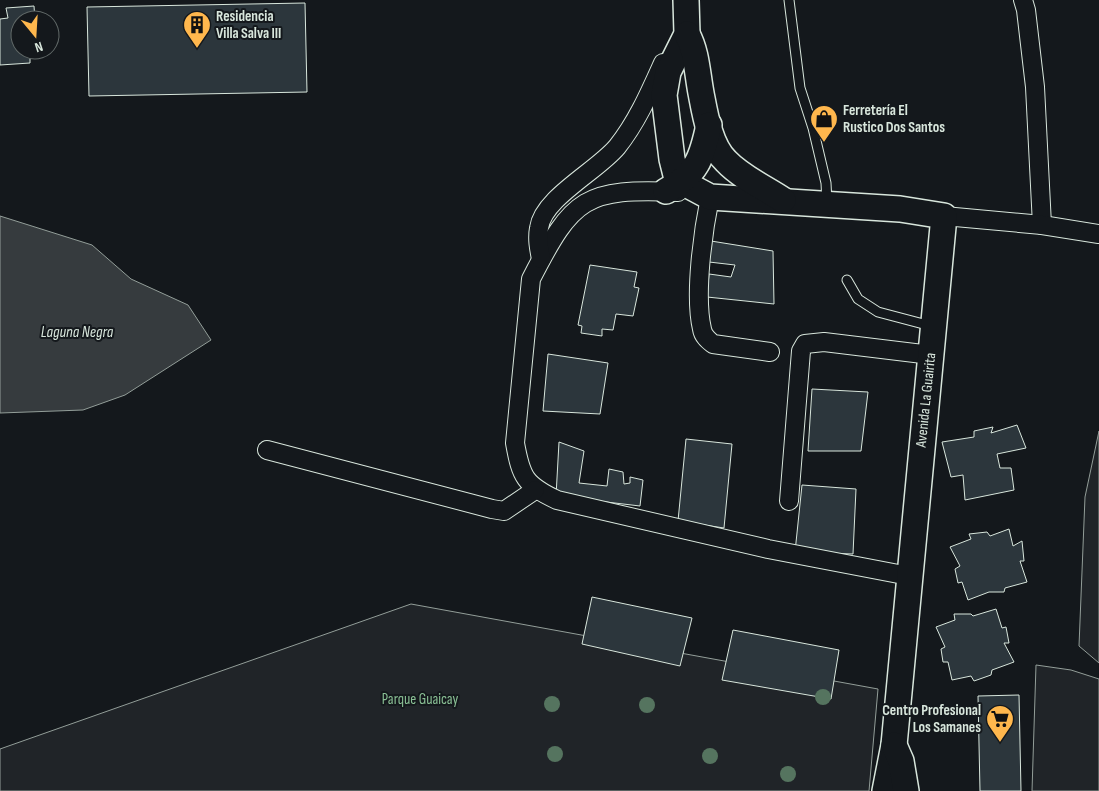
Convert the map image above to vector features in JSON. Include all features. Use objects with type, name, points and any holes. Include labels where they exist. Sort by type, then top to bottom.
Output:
[{"type":"street","points":[[686,0],[686,34],[696,56],[700,91],[717,150],[726,161],[783,200]]},
{"type":"street","points":[[1023,0],[1026,10],[1035,87],[1042,225]]},
{"type":"street","points":[[674,187],[676,175],[670,150],[664,95],[668,72],[686,34]]},
{"type":"street","points":[[541,259],[538,242],[539,226],[544,214],[564,192],[605,160],[626,136],[634,125],[665,59],[686,34]]},
{"type":"street","points":[[674,187],[696,167],[702,157],[709,125]]},
{"type":"street","points":[[909,576],[768,550],[557,500],[535,490],[520,469],[515,443],[531,279],[541,259],[567,216],[588,200],[617,193],[674,187],[707,196],[900,209],[944,216],[1042,225],[1099,234]]},
{"type":"street","points":[[707,196],[700,299],[702,329],[705,338],[713,344],[770,352]]},
{"type":"street","name":"Avenida La Guairita","points":[[885,791],[894,745],[944,216]]},
{"type":"street","points":[[789,501],[800,351],[805,344],[824,342],[931,355]]},
{"type":"street","points":[[267,450],[492,509],[504,510],[535,490]]},
{"type":"street","name":"Avenida La Guairita","points":[[894,745],[901,761],[906,791]]},
{"type":"lane","points":[[789,0],[800,88],[813,128],[826,182],[827,204]]},
{"type":"lane","points":[[847,280],[858,299],[878,312],[934,326]]},
{"type":"green space","points":[[1099,431],[1099,663],[1079,646],[1085,497]]},
{"type":"green space","name":"Parque Guaicay","points":[[411,604],[878,689],[869,791],[0,791],[0,749]]},
{"type":"green space","points":[[1036,665],[1071,670],[1099,679],[1099,791],[1032,791]]},
{"type":"water","name":"Laguna Negra","points":[[0,216],[92,245],[131,279],[188,305],[211,340],[125,395],[83,410],[0,413]]},
{"type":"building","name":"Residencia Villa Salva III","points":[[305,3],[307,92],[89,96],[87,7]]},
{"type":"building","points":[[34,6],[34,10],[10,10],[10,60],[30,60],[30,63],[0,65],[0,19],[8,18],[6,8]]},
{"type":"building","points":[[711,241],[773,251],[774,304],[707,297],[709,274],[731,277],[735,265],[709,262]]},
{"type":"building","points":[[590,265],[637,272],[634,287],[639,288],[633,316],[616,314],[613,330],[602,329],[602,336],[581,333],[582,326],[578,325]]},
{"type":"building","points":[[548,354],[608,363],[600,414],[543,411]]},
{"type":"building","points":[[812,389],[868,392],[861,451],[808,451]]},
{"type":"building","points":[[1017,425],[1026,448],[997,454],[1000,468],[1011,468],[1014,490],[965,500],[963,475],[951,477],[942,442],[974,437],[974,431],[993,427],[991,433]]},
{"type":"building","points":[[686,439],[732,444],[724,528],[678,521]]},
{"type":"building","points":[[559,442],[584,451],[579,483],[607,486],[609,469],[623,472],[624,484],[630,483],[630,477],[643,480],[640,506],[556,496]]},
{"type":"building","points":[[802,485],[856,489],[853,554],[795,552]]},
{"type":"building","points":[[1009,529],[1013,546],[1022,541],[1024,561],[1020,561],[1027,582],[1005,588],[1004,592],[989,592],[968,600],[962,582],[958,583],[955,569],[960,566],[950,547],[971,539],[969,534],[987,532],[990,536]]},
{"type":"building","points":[[592,597],[692,618],[680,666],[582,644]]},
{"type":"building","points":[[996,609],[1002,628],[1006,627],[1009,643],[1004,643],[1014,662],[992,670],[991,675],[974,681],[971,676],[952,680],[948,662],[943,662],[941,649],[945,647],[936,627],[955,620],[954,614],[971,614],[973,616]]},
{"type":"building","points":[[733,630],[839,650],[831,699],[722,680]]},
{"type":"building","name":"Centro Profesional Los Samanes","points":[[1019,695],[1021,791],[980,791],[978,696]]},
{"type":"place","name":"Residencia Villa Salva III","points":[[197,49]]},
{"type":"place","name":"Ferretería El Rustico Dos Santos","points":[[824,143]]},
{"type":"place","name":"Centro Profesional Los Samanes","points":[[1000,743]]}]
